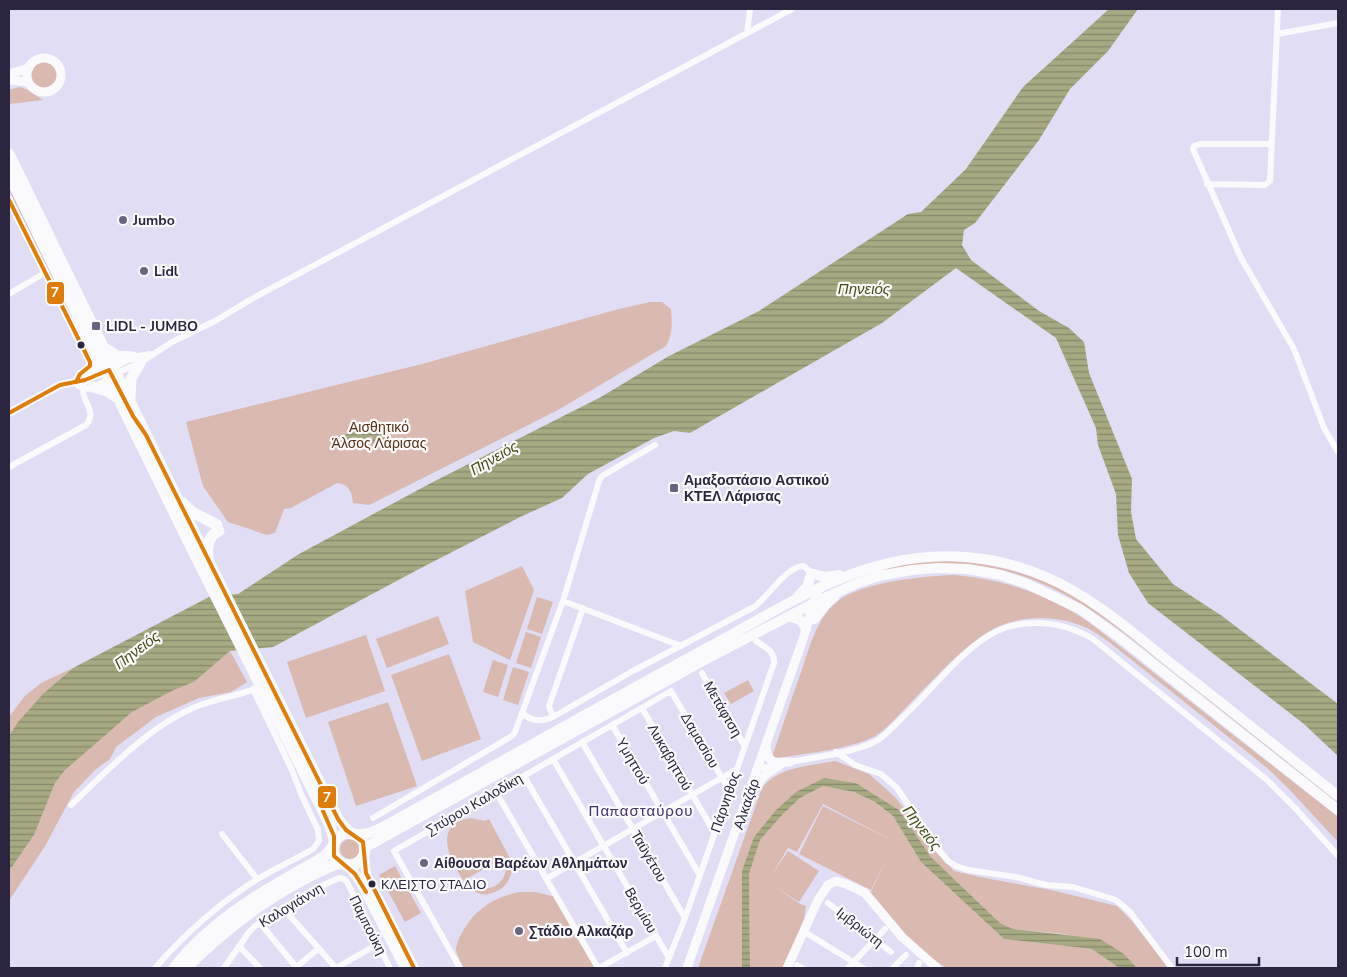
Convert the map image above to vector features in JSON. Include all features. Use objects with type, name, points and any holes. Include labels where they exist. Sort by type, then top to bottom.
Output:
[{"type":"highway","points":[[9,154],[111,373],[132,416],[146,435]]},
{"type":"highway","points":[[9,175],[100,349],[96,368],[88,385],[107,391],[118,398]]},
{"type":"highway","points":[[100,349],[117,356],[136,360],[130,379],[130,400]]},
{"type":"highway","points":[[111,373],[118,398],[215,584],[261,682],[307,768],[345,831],[363,842],[364,851],[356,863],[330,866],[295,884],[247,914],[223,933],[186,968]]},
{"type":"highway","points":[[111,373],[130,400],[208,559]]},
{"type":"highway","points":[[177,498],[192,512],[218,528],[210,538],[207,550],[215,584]]},
{"type":"highway","points":[[342,864],[334,856],[334,844],[345,831]]},
{"type":"highway","points":[[174,968],[198,942],[241,906],[325,856],[345,831]]},
{"type":"main road","points":[[345,831],[369,833],[379,829],[786,605],[807,587],[810,572],[825,577],[855,573],[892,562],[954,556],[1004,563],[1032,571],[1076,592],[1118,622],[1338,796]]},
{"type":"main road","points":[[786,605],[890,574],[912,570],[953,568],[1001,575],[1047,592],[1072,604],[1095,619],[1338,810]]},
{"type":"main road","points":[[414,968],[366,873],[364,851],[708,658],[789,616],[855,573]]},
{"type":"main road","points":[[814,619],[830,600],[847,588]]},
{"type":"main road","points":[[789,616],[800,620],[806,628]]},
{"type":"main road","points":[[342,864],[351,868],[360,881],[405,968]]},
{"type":"street","points":[[747,33],[750,9]]},
{"type":"street","points":[[76,382],[78,386],[88,385],[136,360],[154,354],[215,321],[254,297],[792,9]]},
{"type":"street","points":[[1207,184],[1265,186],[1268,184],[1271,174],[1278,9]]},
{"type":"street","points":[[1276,34],[1338,23]]},
{"type":"street","points":[[48,58],[58,65],[62,76],[57,86],[47,92],[36,90],[28,82],[29,68],[37,59],[48,58]]},
{"type":"street","points":[[9,74],[29,68]]},
{"type":"street","points":[[9,80],[28,82]]},
{"type":"street","points":[[1271,144],[1200,144],[1194,146],[1194,151],[1241,258],[1294,350],[1324,428],[1338,452]]},
{"type":"street","points":[[9,200],[90,362],[90,366],[80,374],[76,382]]},
{"type":"street","points":[[9,294],[46,272]]},
{"type":"street","points":[[9,413],[60,385],[76,382],[88,385]]},
{"type":"street","points":[[87,403],[88,385]]},
{"type":"street","points":[[9,468],[86,425],[91,416],[91,411],[84,398],[88,385]]},
{"type":"street","points":[[373,818],[512,736],[563,601],[601,478],[656,445]]},
{"type":"street","points":[[522,713],[534,721],[553,717],[754,607],[764,600],[792,569],[799,566],[810,572],[819,595]]},
{"type":"street","name":"Αλκαζάρ","points":[[803,639],[814,619],[819,595]]},
{"type":"street","name":"Αλκαζάρ","points":[[687,968],[819,595]]},
{"type":"street","points":[[563,601],[681,646]]},
{"type":"street","points":[[553,717],[549,706],[583,608]]},
{"type":"street","points":[[758,769],[867,745],[884,735],[971,648],[987,636],[1001,629],[1019,624],[1042,622],[1056,624],[1075,630],[1093,639],[1194,719],[1275,787],[1338,856]]},
{"type":"street","name":"Πάρνηθος","points":[[665,968],[685,918],[774,660],[771,652],[756,641]]},
{"type":"street","name":"Μετάφτση","points":[[702,673],[744,745]]},
{"type":"street","points":[[71,805],[146,737],[177,716],[261,682],[291,768],[319,836],[318,844],[313,850],[257,879],[233,895],[208,915],[155,968]]},
{"type":"street","name":"Σπύρου Καλοδίκη","points":[[460,968],[394,851],[671,691]]},
{"type":"street","name":"Δαμασίου","points":[[671,691],[729,790]]},
{"type":"street","name":"Λυκαβηττού","points":[[642,708],[714,832]]},
{"type":"street","name":"Υμηττού","points":[[612,725],[699,874]]},
{"type":"street","name":"Ταϋγέτου","points":[[582,742],[685,918]]},
{"type":"street","points":[[766,746],[767,754],[772,761],[790,762]]},
{"type":"street","points":[[836,752],[855,765],[881,774],[893,785],[948,861],[968,870],[1016,877],[1046,885],[1073,888],[1116,900],[1130,912],[1172,968]]},
{"type":"street","name":"Βερμίου","points":[[553,759],[669,958]]},
{"type":"street","points":[[749,794],[766,774],[780,764]]},
{"type":"street","points":[[546,879],[737,770]]},
{"type":"street","points":[[524,776],[627,952]]},
{"type":"street","points":[[496,792],[599,968],[656,936]]},
{"type":"street","points":[[222,834],[257,879]]},
{"type":"street","name":"Καλογιάννη","points":[[225,968],[249,932],[260,923],[313,890],[337,878],[344,879],[346,882]]},
{"type":"street","points":[[787,968],[818,900],[828,885],[836,881],[862,890],[870,897],[902,937],[937,968]]},
{"type":"street","name":"Παμπούκη","points":[[346,882],[390,968]]},
{"type":"street","name":"Ιμβριώτη","points":[[828,903],[891,952]]},
{"type":"street","points":[[284,908],[336,968],[378,944]]},
{"type":"street","points":[[260,923],[296,968],[318,949]]},
{"type":"street","points":[[848,968],[885,929]]},
{"type":"street","points":[[803,931],[863,968]]},
{"type":"street","points":[[239,946],[260,968]]},
{"type":"street","points":[[893,968],[906,956]]},
{"type":"green space","points":[[45,60],[51,61],[59,69],[59,81],[51,89],[45,90],[39,89],[31,81],[30,75],[31,69],[39,61]]},
{"type":"green space","points":[[20,87],[43,100],[9,104],[9,90]]},
{"type":"green space","points":[[9,184],[72,316],[9,190]]},
{"type":"green space","name":"Αισθητικό Άλσος Λάρισας","points":[[650,302],[662,302],[671,309],[671,332],[666,346],[558,410],[369,505],[353,503],[349,489],[337,483],[291,508],[284,509],[275,533],[267,535],[228,522],[203,486],[186,422],[422,364]]},
{"type":"green space","points":[[944,560],[977,563],[1024,574],[1054,585],[1078,598],[1108,618],[1338,799],[1338,803],[1124,633],[1073,599],[1046,585],[1017,574],[987,567],[961,565],[882,572],[881,570],[907,563]]},
{"type":"green space","points":[[522,566],[534,590],[510,660],[473,642],[465,591]]},
{"type":"green space","points":[[953,575],[1007,584],[1041,596],[1090,623],[1338,817],[1338,842],[1266,767],[1107,640],[1075,623],[1050,618],[1024,619],[999,626],[988,632],[950,663],[887,727],[868,740],[829,750],[774,757],[773,754],[810,647],[818,626],[830,608],[849,594],[862,589],[894,581]]},
{"type":"green space","points":[[537,597],[553,602],[542,634],[527,629]]},
{"type":"green space","points":[[438,616],[449,644],[387,668],[376,639]]},
{"type":"green space","points":[[526,632],[541,637],[531,668],[516,663]]},
{"type":"green space","points":[[366,635],[385,691],[306,718],[287,662]]},
{"type":"green space","points":[[230,651],[247,682],[231,692],[199,698],[156,717],[116,747],[110,759],[96,769],[74,792],[45,846],[9,901],[9,871],[34,835],[55,783],[65,769],[132,712],[174,690],[194,682]]},
{"type":"green space","points":[[449,654],[481,739],[422,761],[391,675]]},
{"type":"green space","points":[[493,660],[508,665],[498,697],[483,692]]},
{"type":"green space","points":[[513,667],[529,672],[518,705],[503,700]]},
{"type":"green space","points":[[73,668],[30,708],[9,736],[9,717],[24,697],[41,683]]},
{"type":"green space","points":[[748,680],[754,691],[731,704],[724,693]]},
{"type":"green space","points":[[388,702],[417,786],[356,806],[328,722]]},
{"type":"green space","points":[[835,761],[869,774],[894,796],[916,822],[930,846],[954,871],[1051,890],[1117,906],[1132,921],[1168,968],[1137,968],[1124,954],[1064,934],[1013,929],[1000,923],[931,857],[899,810],[856,783],[824,778],[796,793],[777,809],[742,871],[742,968],[698,968],[762,788],[777,775],[786,771]]},
{"type":"green space","points":[[823,786],[854,792],[875,802],[893,816],[921,862],[1004,939],[1092,949],[1119,968],[946,968],[912,944],[870,894],[889,854],[871,890],[799,854],[823,806],[895,842],[823,804],[797,852],[788,848],[771,876],[788,851],[819,871],[799,902],[774,886],[800,904],[806,906],[804,919],[784,968],[750,968],[749,874],[760,840],[800,798]]},
{"type":"green space","points":[[471,818],[485,821],[489,819],[515,868],[503,887],[490,894],[477,893],[472,890],[459,874],[452,860],[447,837],[449,830],[461,820]],"holes":[[[503,858],[506,867],[505,874],[496,886],[481,888],[474,885],[468,878]]]},
{"type":"green space","points":[[346,839],[354,839],[360,845],[360,853],[354,859],[346,859],[340,853],[340,845]]},
{"type":"green space","points":[[395,866],[421,913],[405,922],[379,875]]},
{"type":"green space","name":"Στάδιο Αλκαζάρ","points":[[520,892],[535,892],[556,897],[597,968],[464,968],[457,955],[456,948],[459,938],[468,923],[480,910],[495,900]]},
{"type":"water","name":"Πηνειός","points":[[1109,9],[1138,9],[1108,51],[1070,89],[1039,140],[975,223],[964,230],[962,245],[971,260],[1039,311],[1069,328],[1084,342],[1089,373],[1132,479],[1131,512],[1136,539],[1173,584],[1222,616],[1338,704],[1338,756],[1304,724],[1148,603],[1129,573],[1118,535],[1116,494],[1098,445],[1096,428],[1056,338],[956,268],[882,323],[690,433],[674,431],[654,438],[588,474],[562,498],[520,517],[419,569],[273,647],[230,651],[194,682],[174,690],[132,712],[65,770],[55,783],[34,835],[9,871],[9,736],[18,722],[43,694],[73,668],[211,596],[238,594],[299,554],[431,483],[601,397],[669,356],[759,311],[908,214],[921,212],[966,169],[1023,87]]},
{"type":"water","points":[[373,424],[378,424],[387,429],[387,438],[380,442],[371,443],[372,436],[366,438],[367,441],[348,446],[345,442],[345,435]]},
{"type":"water","name":"Πηνειός","points":[[824,778],[856,783],[899,810],[931,857],[1000,923],[1013,929],[1100,939],[1124,954],[1137,968],[1119,968],[1092,949],[1004,939],[921,862],[893,816],[875,802],[854,792],[823,786],[800,798],[760,840],[749,874],[750,968],[742,968],[742,871],[754,837],[777,809],[796,792]]},
{"type":"transit line","name":"7","points":[[9,200],[90,362],[90,366],[80,374],[76,382]]},
{"type":"transit line","name":"7","points":[[9,413],[60,385],[85,380],[109,370],[133,416],[146,435],[338,819],[346,830],[363,842],[366,873],[414,968]]},
{"type":"transit line","name":"7","points":[[323,811],[334,836],[334,856],[355,874],[366,892]]},
{"type":"place","name":"Jumbo","points":[[123,220]]},
{"type":"place","name":"Lidl","points":[[144,271]]},
{"type":"place","name":"LIDL - JUMBO","points":[[96,326]]},
{"type":"place","name":"Αμαξοστάσιο Αστικού ΚΤΕΛ Λάρισας","points":[[674,488]]},
{"type":"place","name":"Αίθουσα Βαρέων Αθλημάτων","points":[[424,863]]},
{"type":"place","name":"ΚΛΕΙΣΤΟ ΣΤΑΔΙΟ","points":[[372,884]]},
{"type":"place","name":"Στάδιο Αλκαζάρ","points":[[519,931]]},
{"type":"district","name":"Παπασταύρου","points":[[641,811]]}]
